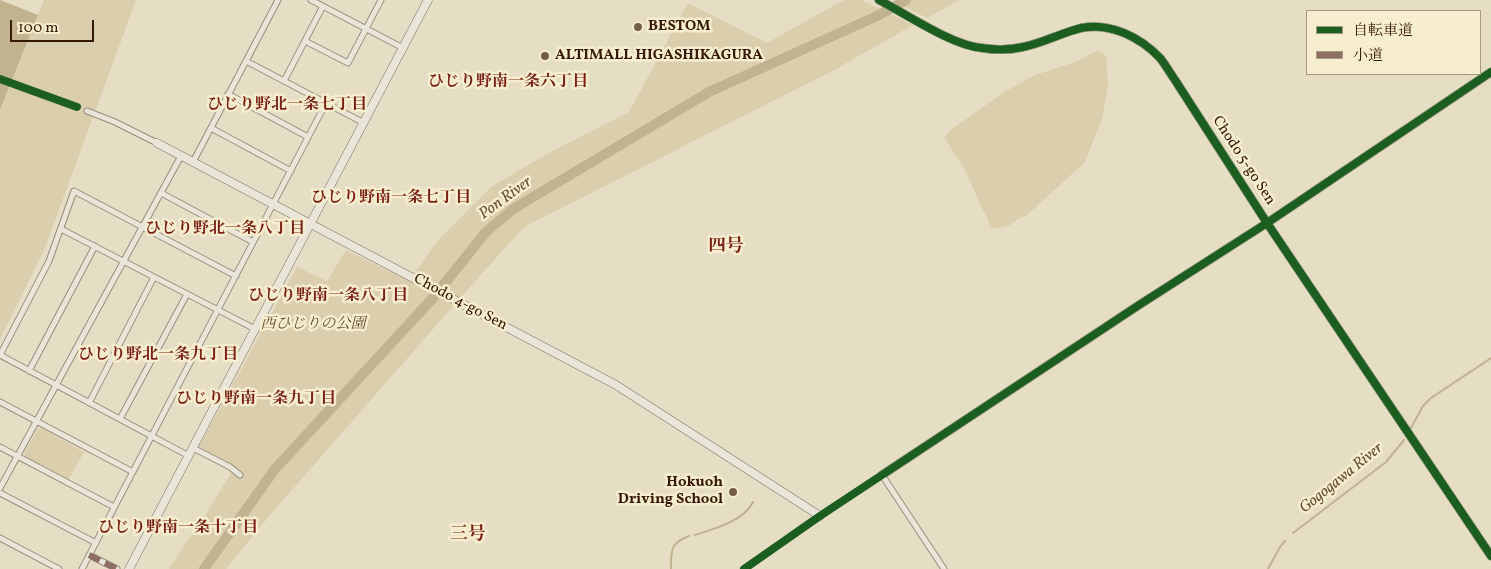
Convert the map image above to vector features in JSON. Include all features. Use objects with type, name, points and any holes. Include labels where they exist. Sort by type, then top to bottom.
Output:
[{"type":"street","points":[[192,162],[278,0]]},
{"type":"street","points":[[311,0],[403,48]]},
{"type":"street","points":[[305,41],[348,63],[381,0]]},
{"type":"street","points":[[129,569],[428,0]]},
{"type":"street","name":"Chodo 5-go Sen","points":[[879,0],[960,43],[979,48],[1000,50],[1023,47],[1082,28],[1103,27],[1126,34],[1143,43],[1160,59],[1175,80],[1267,222],[1491,556]]},
{"type":"street","points":[[284,81],[324,6]]},
{"type":"street","points":[[246,61],[364,123]]},
{"type":"street","points":[[744,569],[820,516],[1491,72]]},
{"type":"street","points":[[228,94],[308,136]]},
{"type":"street","points":[[82,569],[326,103]]},
{"type":"street","name":"Chodo 4-go Sen","points":[[87,111],[115,122],[157,143],[616,385],[820,516]]},
{"type":"street","points":[[211,128],[291,171]]},
{"type":"street","points":[[0,488],[181,156]]},
{"type":"street","points":[[189,456],[0,355],[49,261],[74,192],[236,276]]},
{"type":"street","points":[[161,193],[253,242]]},
{"type":"street","points":[[61,228],[256,329]]},
{"type":"street","points":[[29,371],[95,246]]},
{"type":"street","points":[[89,403],[154,277]]},
{"type":"street","points":[[120,419],[187,294]]},
{"type":"street","points":[[0,402],[133,472]]},
{"type":"street","points":[[0,447],[114,507]]},
{"type":"street","points":[[193,448],[230,467],[240,475]]},
{"type":"street","points":[[882,475],[944,569]]},
{"type":"street","points":[[0,493],[96,543]]},
{"type":"street","points":[[0,538],[59,569]]},
{"type":"street","points":[[89,554],[116,569]]},
{"type":"green space","points":[[44,0],[136,0],[45,248],[0,339],[0,111]]},
{"type":"green space","points":[[844,0],[861,0],[913,25],[834,70],[524,227],[460,298],[414,274],[439,239],[491,187],[558,148],[629,112],[688,3],[767,43]]},
{"type":"green space","points":[[893,0],[959,0],[927,18]]},
{"type":"green space","points":[[1098,50],[1106,56],[1108,84],[1102,119],[1085,162],[1026,216],[1021,217],[1010,225],[994,229],[989,226],[988,219],[965,170],[944,137],[953,128],[1006,91],[1035,75],[1076,62]]},
{"type":"green space","name":"西ひじりの公園","points":[[346,250],[455,304],[270,515],[226,569],[169,569],[235,467],[198,448],[297,267],[327,281]]},
{"type":"green space","points":[[41,428],[84,452],[69,479],[25,457],[24,453],[38,429]]},
{"type":"shaded area","points":[[0,0],[38,15],[0,110]]},
{"type":"waterway","name":"Pon River","points":[[204,569],[275,469],[433,298],[486,232],[513,209],[709,92],[877,16],[906,0]]},
{"type":"waterway","name":"Gogogawa River","points":[[1411,428],[1423,406],[1431,398],[1491,358]]},
{"type":"waterway","name":"Gogogawa River","points":[[1293,533],[1386,462],[1404,440]]},
{"type":"waterway","points":[[695,535],[736,519],[749,509],[753,502]]},
{"type":"waterway","points":[[671,569],[673,548],[678,542],[689,536]]},
{"type":"waterway","name":"Gogogawa River","points":[[1268,569],[1285,541]]},
{"type":"marked path","points":[[89,555],[117,569]]},
{"type":"cycle path","points":[[879,0],[944,36],[970,46],[987,49],[1018,48],[1081,28],[1103,27],[1124,33],[1152,50],[1166,66],[1267,223],[1491,556]]},
{"type":"cycle path","points":[[744,569],[820,516],[1139,305],[1267,223],[1491,72]]},
{"type":"cycle path","points":[[0,79],[77,107]]},
{"type":"place","name":"BESTOM","points":[[638,27]]},
{"type":"place","name":"ALTIMALL HIGASHIKAGURA","points":[[545,56]]},
{"type":"place","name":"Hokuoh Driving School","points":[[733,492]]},
{"type":"district","name":"ひじり野南一条六丁目","points":[[508,83]]},
{"type":"district","name":"ひじり野北一条七丁目","points":[[287,106]]},
{"type":"district","name":"ひじり野南一条七丁目","points":[[391,199]]},
{"type":"district","name":"ひじり野北一条八丁目","points":[[225,230]]},
{"type":"district","name":"四号","points":[[726,248]]},
{"type":"district","name":"ひじり野南一条八丁目","points":[[328,297]]},
{"type":"district","name":"ひじり野北一条九丁目","points":[[158,356]]},
{"type":"district","name":"ひじり野南一条九丁目","points":[[256,400]]},
{"type":"district","name":"ひじり野南一条十丁目","points":[[178,529]]},
{"type":"district","name":"三号","points":[[468,536]]}]
